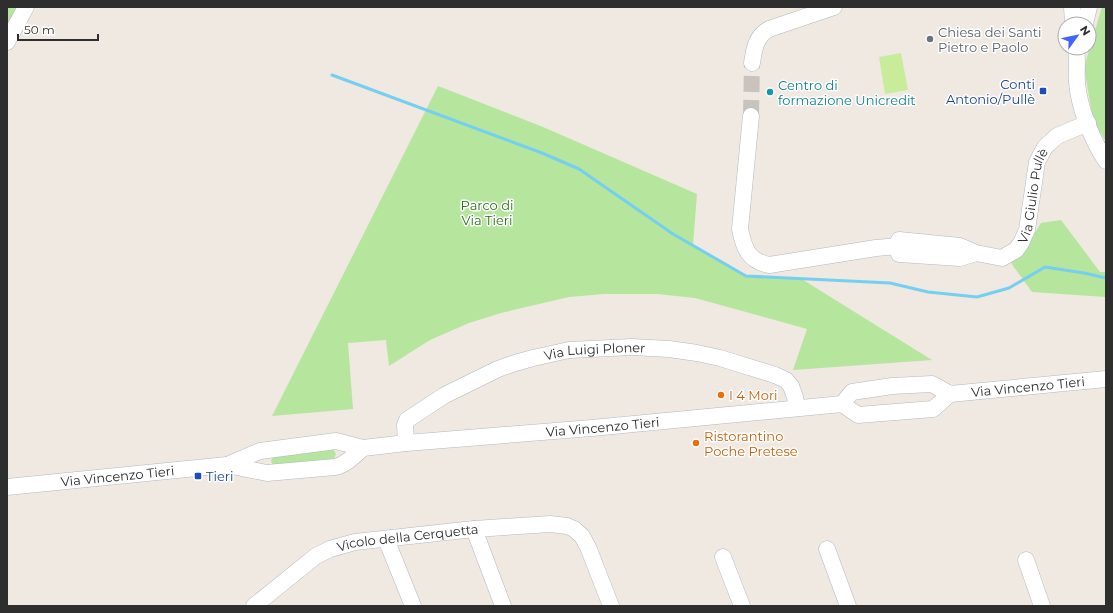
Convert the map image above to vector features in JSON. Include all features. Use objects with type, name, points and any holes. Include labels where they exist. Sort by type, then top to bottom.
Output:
[{"type":"street","points":[[7,42],[26,7]]},
{"type":"street","points":[[752,63],[754,50],[758,39],[763,32],[834,7]]},
{"type":"street","points":[[1077,56],[1077,83],[1083,109],[1100,152],[1106,161]]},
{"type":"street","name":"Via Giulio Pullè","points":[[751,116],[740,229],[743,243],[749,256],[760,264],[769,265],[876,248],[899,246],[899,240],[960,246],[976,253],[1002,258],[1016,250],[1022,243],[1027,230],[1037,162],[1045,146],[1057,136],[1088,123]]},
{"type":"street","name":"Via Luigi Ploner","points":[[406,443],[405,424],[407,420],[445,395],[498,369],[533,358],[569,350],[632,347],[669,349],[720,358],[775,375],[786,380],[793,392],[797,408]]},
{"type":"street","name":"Via Vincenzo Tieri","points":[[950,394],[1106,379]]},
{"type":"street","points":[[929,384],[933,409]]},
{"type":"street","points":[[932,384],[950,394],[933,409],[858,416],[842,404],[852,392],[892,386],[932,384]]},
{"type":"street","points":[[858,391],[860,415]]},
{"type":"street","name":"Via Vincenzo Tieri","points":[[7,487],[227,465],[255,453],[270,449],[336,441],[363,448],[842,404]]},
{"type":"street","points":[[335,467],[340,453],[336,441]]},
{"type":"street","name":"Via Vincenzo Tieri","points":[[227,465],[258,472],[335,467],[341,466],[363,448]]},
{"type":"street","points":[[268,472],[265,459],[270,449]]},
{"type":"street","name":"Vicolo della Cerquetta","points":[[254,606],[309,561],[323,552],[351,543],[474,529],[550,524],[567,526],[580,533],[588,547],[611,606]]},
{"type":"street","points":[[474,529],[503,606]]},
{"type":"street","points":[[386,539],[412,606]]},
{"type":"street","points":[[827,549],[848,606]]},
{"type":"street","points":[[724,557],[742,606]]},
{"type":"street","points":[[1026,560],[1042,606]]},
{"type":"green space","points":[[7,7],[18,7],[9,22],[7,21]]},
{"type":"green space","points":[[1102,7],[1106,7],[1106,142],[1093,120],[1084,67],[1087,56],[1097,56],[1097,24]]},
{"type":"green space","points":[[901,53],[908,90],[885,94],[879,57]]},
{"type":"green space","name":"Parco di Via Tieri","points":[[438,86],[543,127],[697,194],[693,245],[746,276],[800,278],[932,360],[793,370],[807,329],[695,298],[657,294],[604,294],[569,297],[501,313],[469,323],[430,340],[389,366],[386,340],[348,343],[353,409],[272,416]]},
{"type":"green space","points":[[1061,220],[1100,272],[1106,272],[1106,297],[1032,292],[1011,263],[1023,252],[1041,223]]},
{"type":"green space","points":[[333,449],[336,454],[333,461],[273,466],[271,461],[273,456]]},
{"type":"waterway","points":[[332,75],[542,153],[579,169],[673,234],[746,276],[890,283],[928,292],[977,297],[1009,288],[1045,267],[1106,278]]},
{"type":"tunnel","points":[[751,116],[752,63]]},
{"type":"place","name":"Chiesa dei Santi Pietro e Paolo","points":[[930,39]]},
{"type":"place","name":"Conti Antonio/Pullè","points":[[1043,91]]},
{"type":"place","name":"Centro di formazione Unicredit","points":[[770,92]]},
{"type":"place","name":"I 4 Mori","points":[[721,395]]},
{"type":"place","name":"Ristorantino Poche Pretese","points":[[696,443]]},
{"type":"place","name":"Tieri","points":[[198,476]]}]
